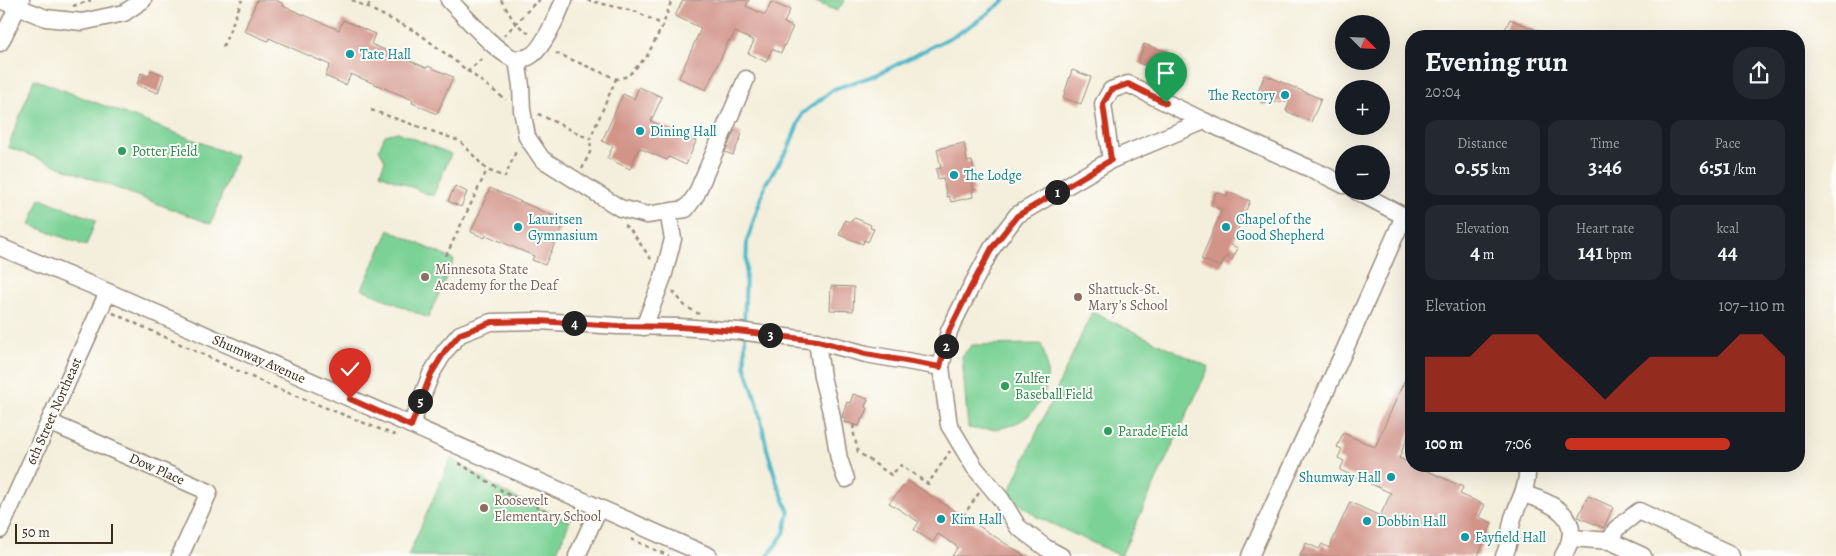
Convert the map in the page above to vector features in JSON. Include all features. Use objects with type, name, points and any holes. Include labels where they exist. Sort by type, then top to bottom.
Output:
[{"type":"street","points":[[0,0],[19,4],[46,18],[82,22],[124,13],[143,0]]},
{"type":"street","points":[[449,0],[501,52],[517,59],[532,56],[542,43],[564,0]]},
{"type":"street","points":[[0,44],[19,4]]},
{"type":"street","points":[[517,59],[522,110],[527,137],[542,159],[620,208],[647,215],[686,209],[696,195],[746,79]]},
{"type":"street","points":[[1111,160],[1103,104],[1111,90],[1128,84],[1204,122],[1335,180]]},
{"type":"street","points":[[1061,556],[1046,548],[1018,527],[1001,499],[975,468],[949,424],[940,367],[949,331],[992,248],[1017,216],[1111,160],[1204,122]]},
{"type":"street","points":[[1250,556],[1404,216],[1373,200]]},
{"type":"street","points":[[644,327],[663,277],[673,239],[668,212]]},
{"type":"street","name":"Shumway Avenue","points":[[0,248],[108,292],[709,556]]},
{"type":"street","name":"6th Street Northeast","points":[[0,530],[108,292]]},
{"type":"street","points":[[411,426],[431,374],[445,351],[460,334],[492,322],[539,321],[744,332],[818,341],[866,354],[940,367]]},
{"type":"street","points":[[818,341],[822,377],[831,412],[839,459],[846,480]]},
{"type":"street","name":"Dow Place","points":[[49,422],[209,492],[182,551]]},
{"type":"street","points":[[1504,556],[1509,545],[1512,520],[1528,478],[1528,472]]},
{"type":"street","points":[[1523,494],[1545,500],[1561,511],[1571,525],[1570,545],[1563,556]]},
{"type":"street","points":[[578,556],[599,508]]},
{"type":"street","points":[[1610,541],[1616,529],[1639,511],[1731,556]]},
{"type":"street","points":[[1570,538],[1610,541],[1643,556]]},
{"type":"path","points":[[66,5],[73,6],[91,0]]},
{"type":"path","points":[[223,48],[242,0]]},
{"type":"path","points":[[368,7],[371,0]]},
{"type":"path","points":[[502,0],[515,23],[542,43]]},
{"type":"path","points":[[587,0],[637,12],[663,25]]},
{"type":"path","points":[[556,53],[616,79],[628,76],[648,56],[663,25],[671,1]]},
{"type":"path","points":[[538,114],[590,139],[616,79]]},
{"type":"path","points":[[371,110],[460,141],[487,170],[505,177],[518,148]]},
{"type":"path","points":[[446,256],[487,170]]},
{"type":"path","points":[[112,312],[271,386],[397,436]]},
{"type":"path","points":[[854,425],[853,430],[858,452],[891,475],[901,465],[928,484],[952,448]]},
{"type":"path","points":[[459,463],[509,495],[570,521],[575,519]]},
{"type":"path","points":[[963,516],[980,492]]},
{"type":"path","points":[[625,536],[669,556]]},
{"type":"green space","points":[[811,0],[845,0],[837,11]]},
{"type":"green space","name":"Potter Field","points":[[34,79],[236,156],[211,224],[8,147]]},
{"type":"green space","points":[[398,132],[451,154],[433,196],[380,174],[385,160],[379,149],[385,135]]},
{"type":"green space","points":[[40,198],[96,220],[86,246],[30,225]]},
{"type":"green space","points":[[389,230],[454,260],[428,318],[362,289]]},
{"type":"green space","name":"Parade Field","points":[[1092,312],[1209,367],[1121,556],[1037,517],[1008,495]]},
{"type":"green space","name":"Zulfer Baseball Field","points":[[1041,344],[1046,364],[1047,382],[1042,397],[1034,410],[1022,420],[1006,427],[988,430],[968,428],[962,356],[972,345]]},
{"type":"green space","name":"Roosevelt Elementary School","points":[[451,458],[509,495],[570,521],[555,556],[408,556]]},
{"type":"building","name":"Tate Hall","points":[[257,0],[276,0],[284,4],[283,6],[339,30],[343,20],[375,34],[371,44],[453,77],[437,114],[412,103],[413,100],[351,74],[346,85],[325,76],[330,65],[269,38],[268,41],[244,31]]},
{"type":"building","points":[[683,0],[749,0],[746,6],[765,15],[771,2],[790,10],[784,23],[793,27],[781,53],[772,49],[766,62],[748,53],[754,41],[735,32],[729,40],[706,90],[679,78],[701,28],[675,16]]},
{"type":"building","points":[[1510,19],[1535,30],[1505,30]]},
{"type":"building","points":[[1144,44],[1171,53],[1165,72],[1138,63]]},
{"type":"building","points":[[151,70],[164,75],[158,93],[137,85],[141,73],[149,76]]},
{"type":"building","points":[[1072,70],[1091,77],[1081,104],[1063,98]]},
{"type":"building","name":"The Rectory","points":[[1265,75],[1321,99],[1311,122],[1286,111],[1290,101],[1261,103],[1258,91]]},
{"type":"building","name":"Dining Hall","points":[[639,87],[662,97],[651,121],[696,141],[686,165],[669,157],[667,160],[639,148],[630,169],[607,158],[613,146],[602,141],[623,94],[634,99]]},
{"type":"building","points":[[735,130],[742,134],[733,155],[725,152]]},
{"type":"building","name":"The Lodge","points":[[964,143],[967,162],[972,161],[974,171],[970,172],[974,191],[972,191],[973,197],[951,202],[949,196],[947,197],[943,178],[938,179],[936,169],[941,168],[937,149]]},
{"type":"building","points":[[455,186],[467,192],[461,207],[448,201]]},
{"type":"building","name":"Lauritsen Gymnasium","points":[[490,188],[565,221],[545,265],[532,260],[534,256],[486,235],[485,238],[471,232]]},
{"type":"building","name":"Chapel of the Good Shepherd","points":[[1216,192],[1227,196],[1228,192],[1250,201],[1231,245],[1238,248],[1232,260],[1226,256],[1221,267],[1201,259],[1222,210],[1211,205]]},
{"type":"building","points":[[855,218],[871,225],[870,228],[874,229],[868,242],[864,240],[863,244],[839,235],[845,220],[850,222]]},
{"type":"building","points":[[831,286],[854,287],[853,311],[830,310]]},
{"type":"building","points":[[1405,380],[1405,444],[1399,458],[1405,460],[1405,472],[1430,472],[1463,487],[1460,494],[1485,505],[1479,517],[1492,523],[1478,556],[1300,556],[1306,543],[1319,549],[1322,544],[1329,548],[1350,502],[1380,516],[1391,493],[1340,470],[1344,461],[1338,458],[1342,449],[1337,447],[1343,433],[1375,447]]},
{"type":"building","points":[[853,394],[868,399],[865,407],[868,408],[859,426],[844,422],[846,418],[842,417],[847,402],[850,403]]},
{"type":"building","name":"Kim Hall","points":[[908,481],[1025,556],[952,556],[958,547],[938,534],[933,542],[914,530],[919,522],[889,503]]},
{"type":"building","points":[[1588,496],[1613,507],[1604,528],[1578,517]]},
{"type":"waterway","points":[[744,329],[747,241],[766,183],[788,149],[802,114],[834,89],[876,75],[959,33],[1005,0]]},
{"type":"waterway","points":[[745,336],[745,366],[759,410],[767,449],[777,483],[789,512],[784,533],[768,556]]},
{"type":"place","name":"Tate Hall","points":[[350,54]]},
{"type":"place","name":"The Rectory","points":[[1285,95]]},
{"type":"place","name":"Dining Hall","points":[[640,131]]},
{"type":"place","name":"Potter Field","points":[[122,151]]},
{"type":"place","name":"The Lodge","points":[[954,175]]},
{"type":"place","name":"Lauritsen Gymnasium","points":[[518,227]]},
{"type":"place","name":"Chapel of the Good Shepherd","points":[[1226,227]]},
{"type":"place","name":"Minnesota State Academy for the Deaf","points":[[425,277]]},
{"type":"place","name":"Shattuck-St. Mary’s School","points":[[1078,297]]},
{"type":"place","name":"Zulfer Baseball Field","points":[[1005,386]]},
{"type":"place","name":"Parade Field","points":[[1108,431]]},
{"type":"place","name":"Shumway Hall","points":[[1391,477]]},
{"type":"place","name":"Roosevelt Elementary School","points":[[484,508]]},
{"type":"place","name":"Kim Hall","points":[[941,519]]},
{"type":"place","name":"Dobbin Hall","points":[[1367,521]]},
{"type":"place","name":"Fayfield Hall","points":[[1465,537]]},
{"type":"route","points":[[350,399],[411,426],[431,374],[445,351],[460,334],[492,322],[539,321],[738,331],[818,341],[866,354],[940,367],[949,331],[970,289],[992,248],[1017,216],[1111,160],[1103,104],[1111,90],[1128,84],[1166,103]]}]
